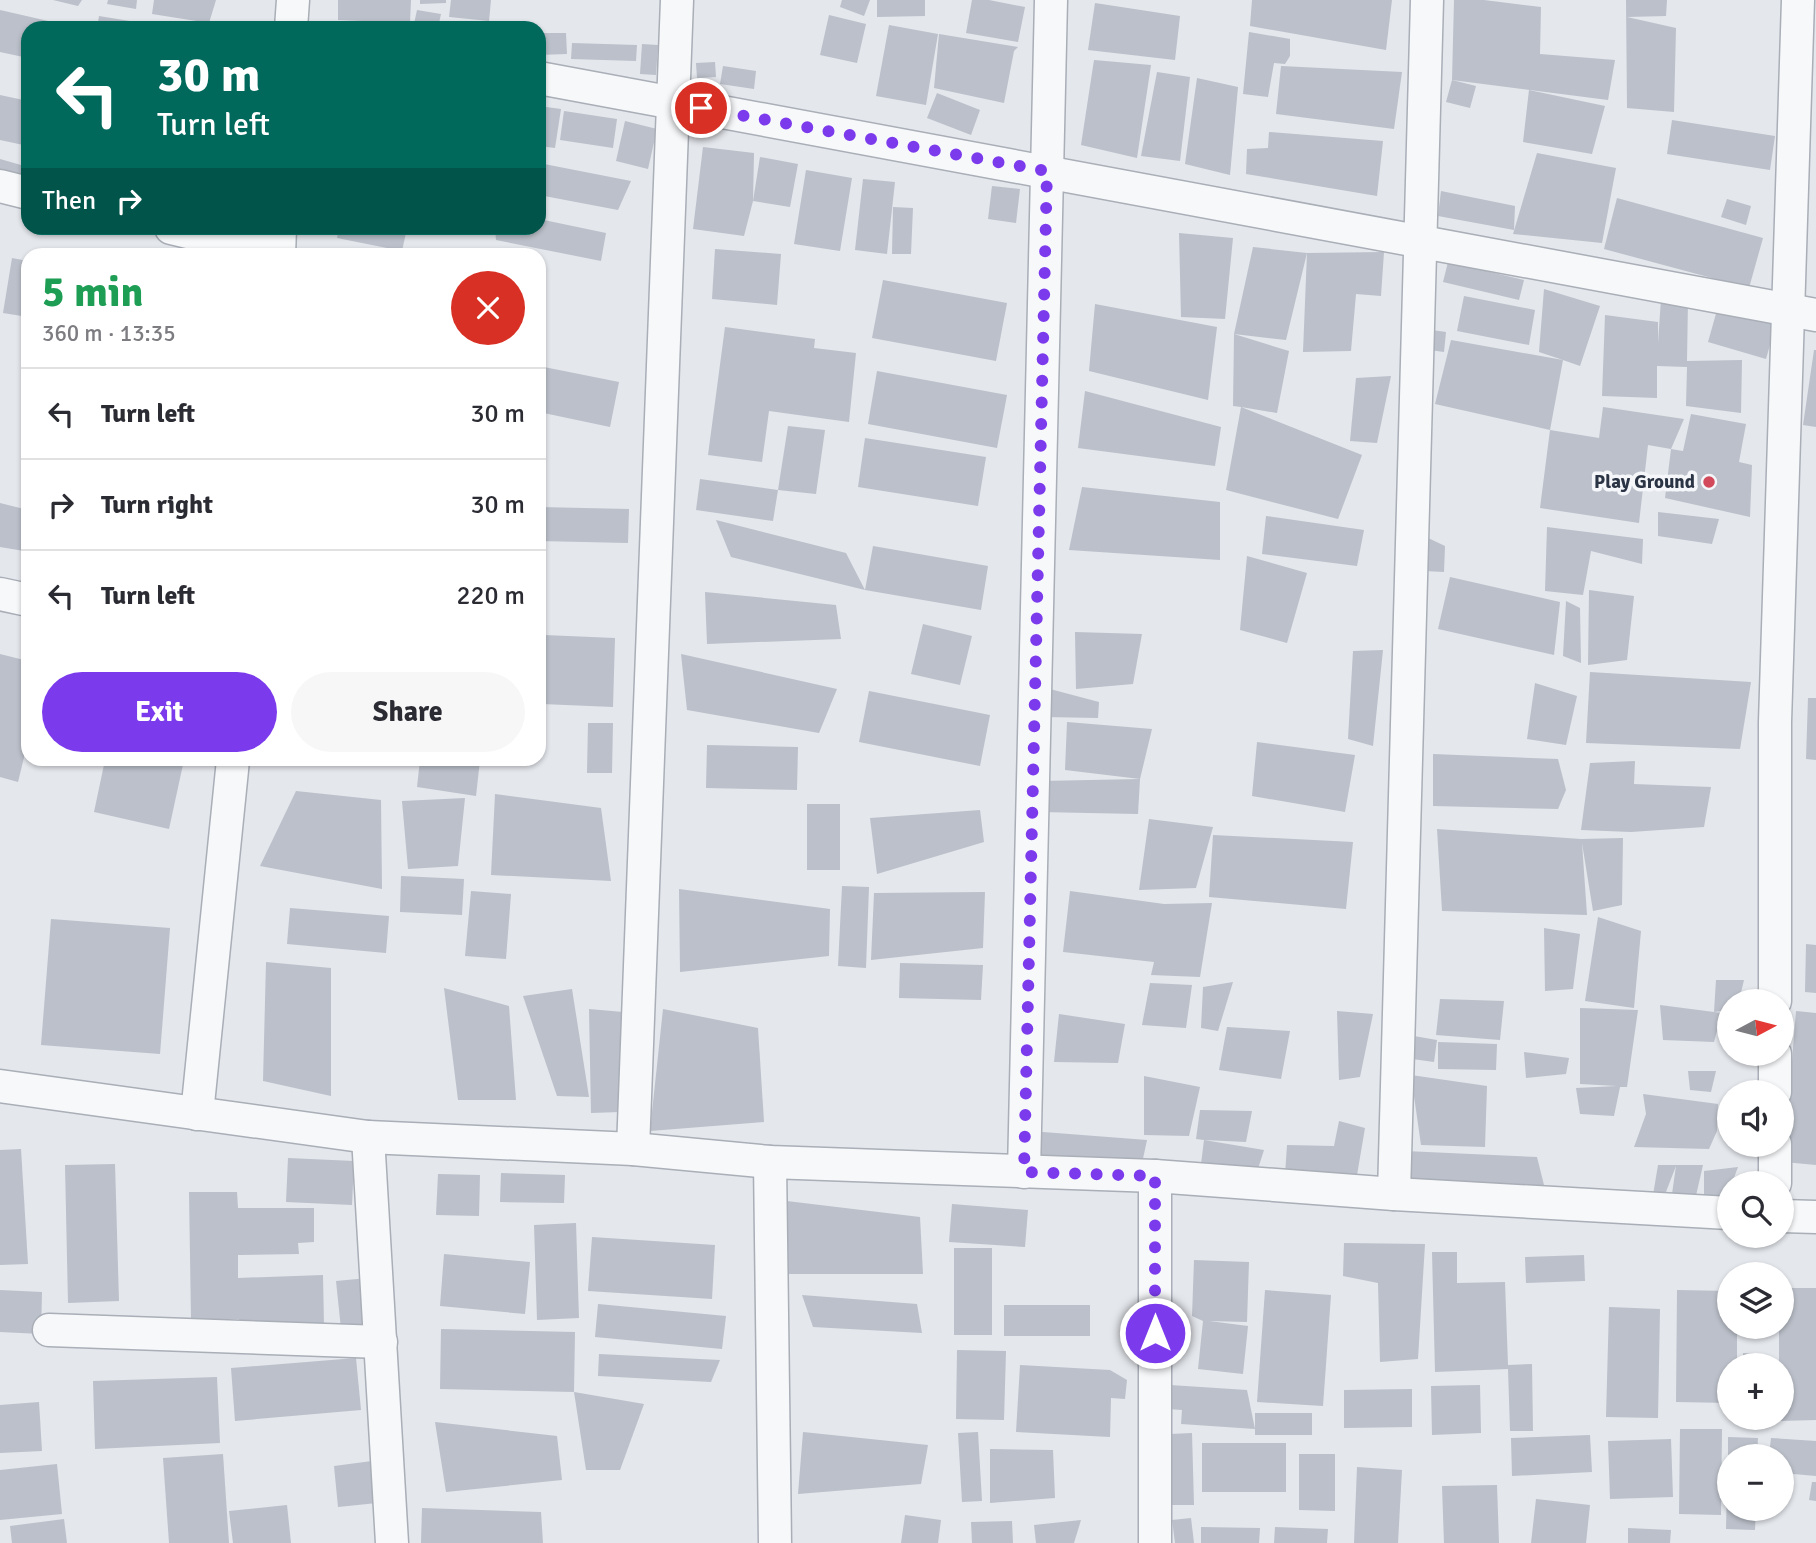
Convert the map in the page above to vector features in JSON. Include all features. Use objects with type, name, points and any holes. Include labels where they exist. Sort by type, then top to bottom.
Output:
[{"type":"street","points":[[292,21],[293,0]]},
{"type":"street","points":[[633,1149],[677,0]]},
{"type":"street","points":[[1024,1172],[1051,0]]},
{"type":"street","points":[[1394,1194],[1427,0]]},
{"type":"street","points":[[1775,989],[1775,722],[1803,312],[1798,0]]},
{"type":"street","points":[[546,79],[1803,312]]},
{"type":"street","points":[[0,186],[21,191]]},
{"type":"street","points":[[213,235],[279,246]]},
{"type":"street","points":[[0,594],[21,598]]},
{"type":"street","points":[[197,1114],[232,766]]},
{"type":"street","points":[[0,1086],[368,1137],[633,1149],[770,1162],[1155,1176],[1394,1194],[1717,1212]]},
{"type":"street","points":[[368,1137],[392,1543]]},
{"type":"street","points":[[770,1162],[775,1543]]},
{"type":"street","points":[[1155,1176],[1155,1543]]},
{"type":"street","points":[[1794,1216],[1816,1217]]},
{"type":"street","points":[[49,1331],[382,1342]]},
{"type":"building","points":[[53,0],[82,0],[78,6]]},
{"type":"building","points":[[108,0],[137,0],[136,9],[107,4]]},
{"type":"building","points":[[154,0],[216,0],[210,21],[152,14]]},
{"type":"building","points":[[338,0],[411,0],[410,21],[338,20]]},
{"type":"building","points":[[420,0],[446,0],[446,3],[420,4]]},
{"type":"building","points":[[451,0],[491,0],[489,21],[449,17]]},
{"type":"building","points":[[842,0],[870,0],[864,16],[840,7]]},
{"type":"building","points":[[877,0],[925,0],[925,16],[877,17]]},
{"type":"building","points":[[972,0],[989,0],[1025,7],[1018,42],[966,33]]},
{"type":"building","points":[[1252,0],[1392,0],[1386,50],[1250,26]]},
{"type":"building","points":[[1454,0],[1484,0],[1541,7],[1540,54],[1615,60],[1608,100],[1452,80]]},
{"type":"building","points":[[1626,0],[1667,0],[1666,16],[1627,17],[1676,28],[1674,112],[1627,108]]},
{"type":"building","points":[[1095,3],[1180,16],[1175,60],[1088,50]]},
{"type":"building","points":[[0,10],[48,21],[21,21],[21,56],[0,52]]},
{"type":"building","points":[[417,10],[441,14],[440,21],[415,21]]},
{"type":"building","points":[[829,15],[866,24],[857,63],[820,55]]},
{"type":"building","points":[[99,16],[130,21],[98,21]]},
{"type":"building","points":[[889,25],[938,34],[926,105],[876,96]]},
{"type":"building","points":[[1249,32],[1290,39],[1290,56],[1285,64],[1274,63],[1268,97],[1243,94]]},
{"type":"building","points":[[546,33],[566,33],[567,54],[546,55]]},
{"type":"building","points":[[939,34],[1018,47],[1014,51],[1004,103],[934,88]]},
{"type":"building","points":[[572,43],[637,45],[636,61],[571,59]]},
{"type":"building","points":[[642,44],[658,45],[656,75],[640,74]]},
{"type":"building","points":[[1094,60],[1151,65],[1137,158],[1081,145]]},
{"type":"building","points":[[715,62],[716,77],[697,78],[696,63]]},
{"type":"building","points":[[723,66],[756,71],[754,89],[720,84]]},
{"type":"building","points":[[1281,66],[1402,72],[1394,129],[1276,114]]},
{"type":"building","points":[[1157,72],[1190,77],[1180,161],[1141,156]]},
{"type":"building","points":[[1197,78],[1238,87],[1230,175],[1185,164]]},
{"type":"building","points":[[1452,80],[1476,86],[1470,108],[1446,102]]},
{"type":"building","points":[[1529,90],[1605,106],[1592,154],[1523,142]]},
{"type":"building","points":[[937,93],[980,110],[971,135],[927,118]]},
{"type":"building","points":[[0,95],[21,100],[21,144],[0,140]]},
{"type":"building","points":[[546,107],[561,109],[555,148],[546,147]]},
{"type":"building","points":[[564,111],[617,119],[613,148],[560,140]]},
{"type":"building","points":[[1672,120],[1775,136],[1770,170],[1667,154]]},
{"type":"building","points":[[625,121],[657,129],[648,169],[616,161]]},
{"type":"building","points":[[1269,132],[1383,141],[1377,196],[1246,174],[1247,149],[1268,148]]},
{"type":"building","points":[[703,147],[754,153],[753,201],[744,236],[693,229]]},
{"type":"building","points":[[1537,153],[1616,168],[1602,243],[1513,234]]},
{"type":"building","points":[[760,157],[798,164],[790,207],[753,201]]},
{"type":"building","points":[[0,159],[21,165],[21,191],[0,186]]},
{"type":"building","points":[[546,164],[631,181],[618,210],[546,196]]},
{"type":"building","points":[[806,170],[852,178],[840,251],[794,244]]},
{"type":"building","points":[[863,179],[895,182],[887,254],[855,250]]},
{"type":"building","points":[[992,186],[1020,189],[1016,223],[988,219]]},
{"type":"building","points":[[1441,191],[1515,206],[1514,230],[1438,216]]},
{"type":"building","points":[[1617,198],[1763,238],[1749,288],[1604,249]]},
{"type":"building","points":[[1727,199],[1751,206],[1746,225],[1721,217]]},
{"type":"building","points":[[893,207],[913,208],[911,254],[892,254]]},
{"type":"building","points":[[546,220],[606,233],[601,261],[496,240],[496,235],[546,235]]},
{"type":"building","points":[[1179,233],[1233,238],[1225,319],[1181,317]]},
{"type":"building","points":[[338,235],[405,235],[403,248],[387,248],[337,238]]},
{"type":"building","points":[[1253,247],[1307,253],[1286,340],[1234,334]]},
{"type":"building","points":[[715,249],[781,254],[777,305],[712,299]]},
{"type":"building","points":[[1384,252],[1381,296],[1356,294],[1351,351],[1303,352],[1307,253]]},
{"type":"building","points":[[12,258],[21,260],[21,316],[3,313]]},
{"type":"building","points":[[1448,262],[1524,280],[1519,300],[1443,282]]},
{"type":"building","points":[[883,280],[1007,303],[996,361],[872,338]]},
{"type":"building","points":[[1544,289],[1600,306],[1580,366],[1539,352]]},
{"type":"building","points":[[1464,296],[1535,310],[1529,345],[1457,331]]},
{"type":"building","points":[[1661,299],[1688,300],[1687,361],[1742,360],[1741,413],[1686,406],[1687,367],[1657,366],[1657,398],[1602,396],[1605,315],[1658,322],[1658,343]]},
{"type":"building","points":[[1719,303],[1777,320],[1766,359],[1708,342]]},
{"type":"building","points":[[1095,304],[1217,327],[1208,400],[1089,371]]},
{"type":"building","points":[[725,327],[815,339],[814,348],[856,353],[849,422],[769,411],[762,462],[708,455]]},
{"type":"building","points":[[1425,329],[1446,332],[1444,352],[1422,349]]},
{"type":"building","points":[[1234,334],[1289,351],[1277,413],[1233,406]]},
{"type":"building","points":[[1451,340],[1563,360],[1550,430],[1435,404]]},
{"type":"building","points":[[1816,350],[1816,427],[1803,425]]},
{"type":"building","points":[[546,367],[619,382],[610,427],[546,413]]},
{"type":"building","points":[[877,371],[1007,395],[997,448],[868,424]]},
{"type":"building","points":[[1391,376],[1377,443],[1350,441],[1356,378]]},
{"type":"building","points":[[1085,391],[1221,427],[1215,466],[1078,448]]},
{"type":"building","points":[[1241,407],[1362,455],[1338,519],[1226,490]]},
{"type":"building","points":[[1603,407],[1684,419],[1671,449],[1648,445],[1639,523],[1540,508],[1550,430],[1599,438]]},
{"type":"building","name":"Play Ground","points":[[1691,414],[1746,424],[1739,462],[1752,465],[1750,517],[1665,498],[1671,449],[1683,451]]},
{"type":"building","points":[[788,426],[825,430],[816,494],[778,490]]},
{"type":"building","points":[[865,438],[986,457],[978,506],[858,487]]},
{"type":"building","points":[[700,479],[778,490],[773,521],[696,510]]},
{"type":"building","points":[[1082,487],[1220,502],[1220,560],[1069,550]]},
{"type":"building","points":[[0,503],[21,508],[21,550],[0,547]]},
{"type":"building","points":[[546,507],[629,509],[628,543],[546,541]]},
{"type":"building","points":[[1658,512],[1719,519],[1712,544],[1658,536]]},
{"type":"building","points":[[1266,516],[1364,530],[1357,566],[1262,554]]},
{"type":"building","points":[[716,520],[846,553],[865,590],[731,557]]},
{"type":"building","points":[[1547,527],[1643,539],[1642,564],[1591,551],[1583,595],[1545,591]]},
{"type":"building","points":[[1426,537],[1445,546],[1444,572],[1424,571]]},
{"type":"building","points":[[873,546],[988,566],[981,610],[865,590]]},
{"type":"building","points":[[1247,556],[1307,573],[1287,643],[1240,630]]},
{"type":"building","points":[[1450,577],[1560,602],[1554,655],[1438,629]]},
{"type":"building","points":[[1589,590],[1634,596],[1627,660],[1588,665]]},
{"type":"building","points":[[705,592],[836,605],[841,639],[707,644]]},
{"type":"building","points":[[1566,601],[1580,608],[1581,663],[1563,656]]},
{"type":"building","points":[[923,624],[972,636],[960,685],[911,674]]},
{"type":"building","points":[[1075,632],[1142,634],[1133,684],[1076,689]]},
{"type":"building","points":[[546,635],[615,638],[613,707],[546,704]]},
{"type":"building","points":[[1383,650],[1373,746],[1348,739],[1353,651]]},
{"type":"building","points":[[0,654],[21,659],[22,766],[18,782],[0,777]]},
{"type":"building","points":[[681,654],[837,689],[819,733],[687,710]]},
{"type":"building","points":[[1590,672],[1751,682],[1740,749],[1586,743]]},
{"type":"building","points":[[1535,683],[1577,696],[1566,745],[1527,739]]},
{"type":"building","points":[[1050,689],[1099,702],[1098,718],[1045,717]]},
{"type":"building","points":[[869,691],[990,715],[980,766],[859,742]]},
{"type":"building","points":[[1808,698],[1816,698],[1816,760],[1806,759]]},
{"type":"building","points":[[1067,722],[1152,729],[1140,779],[1065,770]]},
{"type":"building","points":[[588,723],[613,723],[612,773],[587,773]]},
{"type":"building","points":[[1257,742],[1355,755],[1345,812],[1252,796]]},
{"type":"building","points":[[707,745],[798,747],[797,790],[706,788]]},
{"type":"building","points":[[1433,754],[1558,759],[1566,790],[1558,809],[1433,806]]},
{"type":"building","points":[[1635,761],[1634,784],[1711,787],[1704,827],[1631,832],[1581,830],[1590,763]]},
{"type":"building","points":[[104,766],[183,766],[169,829],[94,812]]},
{"type":"building","points":[[419,766],[479,766],[476,796],[417,787]]},
{"type":"building","points":[[1140,779],[1138,814],[1040,812],[1041,781]]},
{"type":"building","points":[[296,791],[381,800],[382,889],[260,866]]},
{"type":"building","points":[[495,794],[601,808],[611,881],[491,875]]},
{"type":"building","points":[[465,798],[458,866],[408,869],[402,801]]},
{"type":"building","points":[[807,804],[840,804],[840,870],[807,870]]},
{"type":"building","points":[[980,810],[984,842],[877,874],[870,818]]},
{"type":"building","points":[[1149,819],[1213,827],[1196,888],[1139,890]]},
{"type":"building","points":[[1437,829],[1581,839],[1623,838],[1622,905],[1593,911],[1582,843],[1587,915],[1442,911]]},
{"type":"building","points":[[1213,835],[1353,842],[1346,909],[1209,897]]},
{"type":"building","points":[[401,876],[464,879],[462,915],[400,912]]},
{"type":"building","points":[[842,886],[869,887],[866,968],[838,966]]},
{"type":"building","points":[[679,889],[830,909],[829,956],[680,972]]},
{"type":"building","points":[[471,891],[511,894],[506,959],[465,956]]},
{"type":"building","points":[[1070,891],[1164,904],[1212,903],[1200,977],[1151,975],[1154,962],[1063,952]]},
{"type":"building","points":[[985,892],[983,948],[871,960],[874,893]]},
{"type":"building","points":[[290,908],[389,916],[386,953],[287,944]]},
{"type":"building","points":[[1598,917],[1641,931],[1634,1008],[1585,1001]]},
{"type":"building","points":[[51,919],[170,928],[160,1054],[41,1045]]},
{"type":"building","points":[[1544,928],[1580,934],[1573,989],[1545,991]]},
{"type":"building","points":[[1806,944],[1816,945],[1816,993],[1805,992]]},
{"type":"building","points":[[266,962],[331,968],[331,1096],[263,1081]]},
{"type":"building","points":[[900,963],[983,965],[981,1000],[899,998]]},
{"type":"building","points":[[1716,980],[1744,980],[1742,989],[1717,989],[1717,1012],[1714,1012]]},
{"type":"building","points":[[1233,982],[1218,1031],[1201,1028],[1203,987]]},
{"type":"building","points":[[1150,983],[1192,985],[1186,1028],[1142,1025]]},
{"type":"building","points":[[444,988],[509,1006],[516,1100],[458,1100]]},
{"type":"building","points":[[572,989],[589,1097],[557,1096],[523,996]]},
{"type":"building","points":[[1440,999],[1504,1001],[1500,1040],[1436,1035]]},
{"type":"building","points":[[1660,1005],[1717,1012],[1714,1042],[1663,1040]]},
{"type":"building","points":[[1580,1008],[1638,1010],[1627,1087],[1620,1087],[1614,1116],[1580,1114],[1576,1088],[1617,1086],[1580,1084]]},
{"type":"building","points":[[589,1009],[623,1012],[620,1112],[591,1113]]},
{"type":"building","points":[[663,1009],[758,1028],[764,1122],[650,1131]]},
{"type":"building","points":[[1337,1011],[1373,1014],[1360,1077],[1339,1080]]},
{"type":"building","points":[[1796,1011],[1816,1013],[1816,1165],[1784,1162],[1784,1157],[1794,1157],[1794,1080],[1791,1080],[1792,1066],[1794,1066]]},
{"type":"building","points":[[1059,1014],[1125,1024],[1118,1063],[1054,1062]]},
{"type":"building","points":[[1227,1027],[1290,1031],[1281,1079],[1219,1070]]},
{"type":"building","points":[[1408,1035],[1437,1040],[1434,1062],[1405,1058]]},
{"type":"building","points":[[1438,1042],[1497,1044],[1496,1070],[1438,1069]]},
{"type":"building","points":[[1524,1052],[1569,1058],[1566,1074],[1526,1078]]},
{"type":"building","points":[[1688,1071],[1716,1071],[1711,1092],[1690,1090]]},
{"type":"building","points":[[1411,1075],[1487,1086],[1485,1147],[1421,1145]]},
{"type":"building","points":[[1144,1076],[1200,1087],[1189,1136],[1144,1135]]},
{"type":"building","points":[[1643,1094],[1717,1104],[1717,1131],[1709,1149],[1634,1147],[1646,1114]]},
{"type":"building","points":[[1200,1110],[1252,1111],[1246,1142],[1196,1139]]},
{"type":"building","points":[[1339,1121],[1365,1128],[1356,1181],[1285,1175],[1287,1145],[1334,1146]]},
{"type":"building","points":[[1030,1131],[1147,1140],[1141,1168],[1029,1165]]},
{"type":"building","points":[[1204,1140],[1264,1150],[1256,1175],[1200,1172]]},
{"type":"building","points":[[21,1149],[28,1264],[0,1265],[0,1150]]},
{"type":"building","points":[[1405,1151],[1537,1157],[1545,1189],[1408,1185]]},
{"type":"building","points":[[288,1158],[354,1161],[352,1205],[286,1202]]},
{"type":"building","points":[[115,1164],[119,1301],[68,1303],[65,1165]]},
{"type":"building","points":[[1658,1165],[1703,1165],[1695,1200],[1672,1194],[1676,1166],[1664,1197],[1653,1195]]},
{"type":"building","points":[[1738,1167],[1736,1171],[1717,1171],[1717,1195],[1704,1197],[1704,1171]]},
{"type":"building","points":[[501,1173],[565,1175],[564,1203],[500,1202]]},
{"type":"building","points":[[438,1174],[480,1175],[479,1216],[436,1215]]},
{"type":"building","points":[[189,1192],[237,1192],[238,1208],[314,1208],[314,1242],[298,1243],[299,1254],[238,1255],[238,1278],[323,1275],[324,1326],[240,1329],[239,1319],[191,1319]]},
{"type":"building","points":[[770,1199],[920,1217],[923,1274],[771,1274]]},
{"type":"building","points":[[952,1204],[1028,1210],[1025,1247],[949,1242]]},
{"type":"building","points":[[576,1223],[579,1318],[537,1320],[534,1225]]},
{"type":"building","points":[[592,1237],[715,1245],[712,1299],[588,1291]]},
{"type":"building","points":[[1344,1243],[1425,1244],[1418,1359],[1380,1362],[1378,1283],[1343,1276]]},
{"type":"building","points":[[954,1248],[992,1248],[992,1335],[954,1335]]},
{"type":"building","points":[[1432,1252],[1457,1252],[1457,1283],[1505,1282],[1508,1365],[1532,1364],[1533,1431],[1510,1431],[1508,1369],[1435,1372]]},
{"type":"building","points":[[444,1254],[530,1262],[525,1314],[440,1306]]},
{"type":"building","points":[[1584,1255],[1585,1281],[1526,1283],[1525,1257]]},
{"type":"building","points":[[1194,1260],[1249,1262],[1247,1322],[1209,1321],[1248,1326],[1243,1374],[1198,1369],[1203,1321],[1192,1316]]},
{"type":"building","points":[[368,1278],[372,1326],[341,1329],[336,1281]]},
{"type":"building","points":[[1794,1288],[1816,1288],[1816,1420],[1794,1421],[1794,1353],[1779,1353],[1779,1339],[1794,1339]]},
{"type":"building","points":[[0,1290],[42,1292],[41,1334],[0,1332]]},
{"type":"building","points":[[1265,1290],[1331,1295],[1323,1406],[1257,1402]]},
{"type":"building","points":[[1677,1290],[1717,1291],[1717,1339],[1737,1339],[1737,1353],[1717,1353],[1717,1403],[1676,1402]]},
{"type":"building","points":[[802,1295],[917,1304],[922,1333],[813,1327]]},
{"type":"building","points":[[598,1304],[726,1316],[722,1349],[595,1337]]},
{"type":"building","points":[[1004,1305],[1090,1305],[1090,1336],[1004,1336]]},
{"type":"building","points":[[1609,1307],[1660,1309],[1658,1418],[1606,1417]]},
{"type":"building","points":[[441,1329],[575,1332],[574,1392],[440,1389]]},
{"type":"building","points":[[957,1350],[1006,1351],[1004,1420],[956,1419]]},
{"type":"building","points":[[599,1354],[720,1360],[711,1382],[598,1376]]},
{"type":"building","points":[[356,1358],[361,1410],[235,1421],[231,1368]]},
{"type":"building","points":[[1020,1365],[1110,1370],[1127,1380],[1125,1399],[1111,1398],[1110,1437],[1016,1432]]},
{"type":"building","points":[[217,1377],[220,1443],[95,1449],[93,1381]]},
{"type":"building","points":[[1170,1385],[1247,1390],[1255,1429],[1181,1424],[1182,1410],[1168,1409]]},
{"type":"building","points":[[1480,1385],[1481,1433],[1432,1435],[1431,1386]]},
{"type":"building","points":[[1412,1389],[1412,1427],[1344,1428],[1344,1390]]},
{"type":"building","points":[[574,1392],[644,1404],[620,1470],[586,1470]]},
{"type":"building","points":[[39,1402],[42,1451],[0,1453],[0,1405]]},
{"type":"building","points":[[1255,1413],[1312,1413],[1312,1435],[1255,1435]]},
{"type":"building","points":[[435,1422],[557,1436],[562,1480],[446,1492]]},
{"type":"building","points":[[1680,1429],[1722,1430],[1722,1444],[1717,1444],[1717,1515],[1679,1514]]},
{"type":"building","points":[[803,1432],[928,1445],[921,1484],[798,1494]]},
{"type":"building","points":[[978,1432],[982,1501],[962,1502],[958,1433]]},
{"type":"building","points":[[1192,1433],[1194,1505],[1171,1505],[1170,1434]]},
{"type":"building","points":[[1590,1435],[1592,1472],[1512,1476],[1511,1438]]},
{"type":"building","points":[[1728,1437],[1758,1438],[1758,1444],[1728,1444]]},
{"type":"building","points":[[1771,1438],[1816,1441],[1816,1476],[1794,1474],[1794,1444],[1770,1444]]},
{"type":"building","points":[[1671,1439],[1673,1497],[1610,1499],[1608,1441]]},
{"type":"building","points":[[1202,1443],[1286,1443],[1286,1492],[1202,1492]]},
{"type":"building","points":[[990,1449],[1053,1450],[1055,1498],[990,1503]]},
{"type":"building","points":[[223,1454],[229,1543],[169,1543],[163,1458]]},
{"type":"building","points":[[1299,1454],[1335,1454],[1335,1511],[1299,1510]]},
{"type":"building","points":[[372,1461],[377,1503],[338,1507],[334,1466]]},
{"type":"building","points":[[57,1464],[62,1514],[0,1520],[0,1470]]},
{"type":"building","points":[[1357,1467],[1402,1470],[1398,1543],[1354,1543]]},
{"type":"building","points":[[1812,1482],[1816,1482],[1816,1501],[1809,1500]]},
{"type":"building","points":[[1497,1485],[1499,1543],[1444,1543],[1442,1486]]},
{"type":"building","points":[[1536,1499],[1590,1505],[1586,1543],[1531,1543]]},
{"type":"building","points":[[287,1505],[291,1543],[233,1543],[229,1511]]},
{"type":"building","points":[[422,1508],[541,1512],[543,1543],[421,1543]]},
{"type":"building","points":[[905,1515],[941,1520],[938,1543],[901,1543]]},
{"type":"building","points":[[1191,1518],[1194,1543],[1175,1543],[1172,1520]]},
{"type":"building","points":[[64,1519],[67,1543],[12,1543],[10,1526]]},
{"type":"building","points":[[1081,1520],[1074,1543],[1036,1543],[1034,1525]]},
{"type":"building","points":[[1012,1521],[1013,1543],[972,1543],[971,1522]]},
{"type":"building","points":[[1726,1521],[1755,1521],[1755,1530],[1726,1529]]},
{"type":"building","points":[[1201,1527],[1260,1528],[1259,1543],[1201,1543]]},
{"type":"building","points":[[1275,1527],[1328,1529],[1327,1543],[1274,1543]]},
{"type":"building","points":[[1628,1528],[1671,1530],[1670,1543],[1628,1543]]},
{"type":"place","name":"Play Ground","points":[[1709,482]]},
{"type":"route","points":[[701,108],[1047,171],[1024,1172],[1155,1176],[1155,1333]]}]
